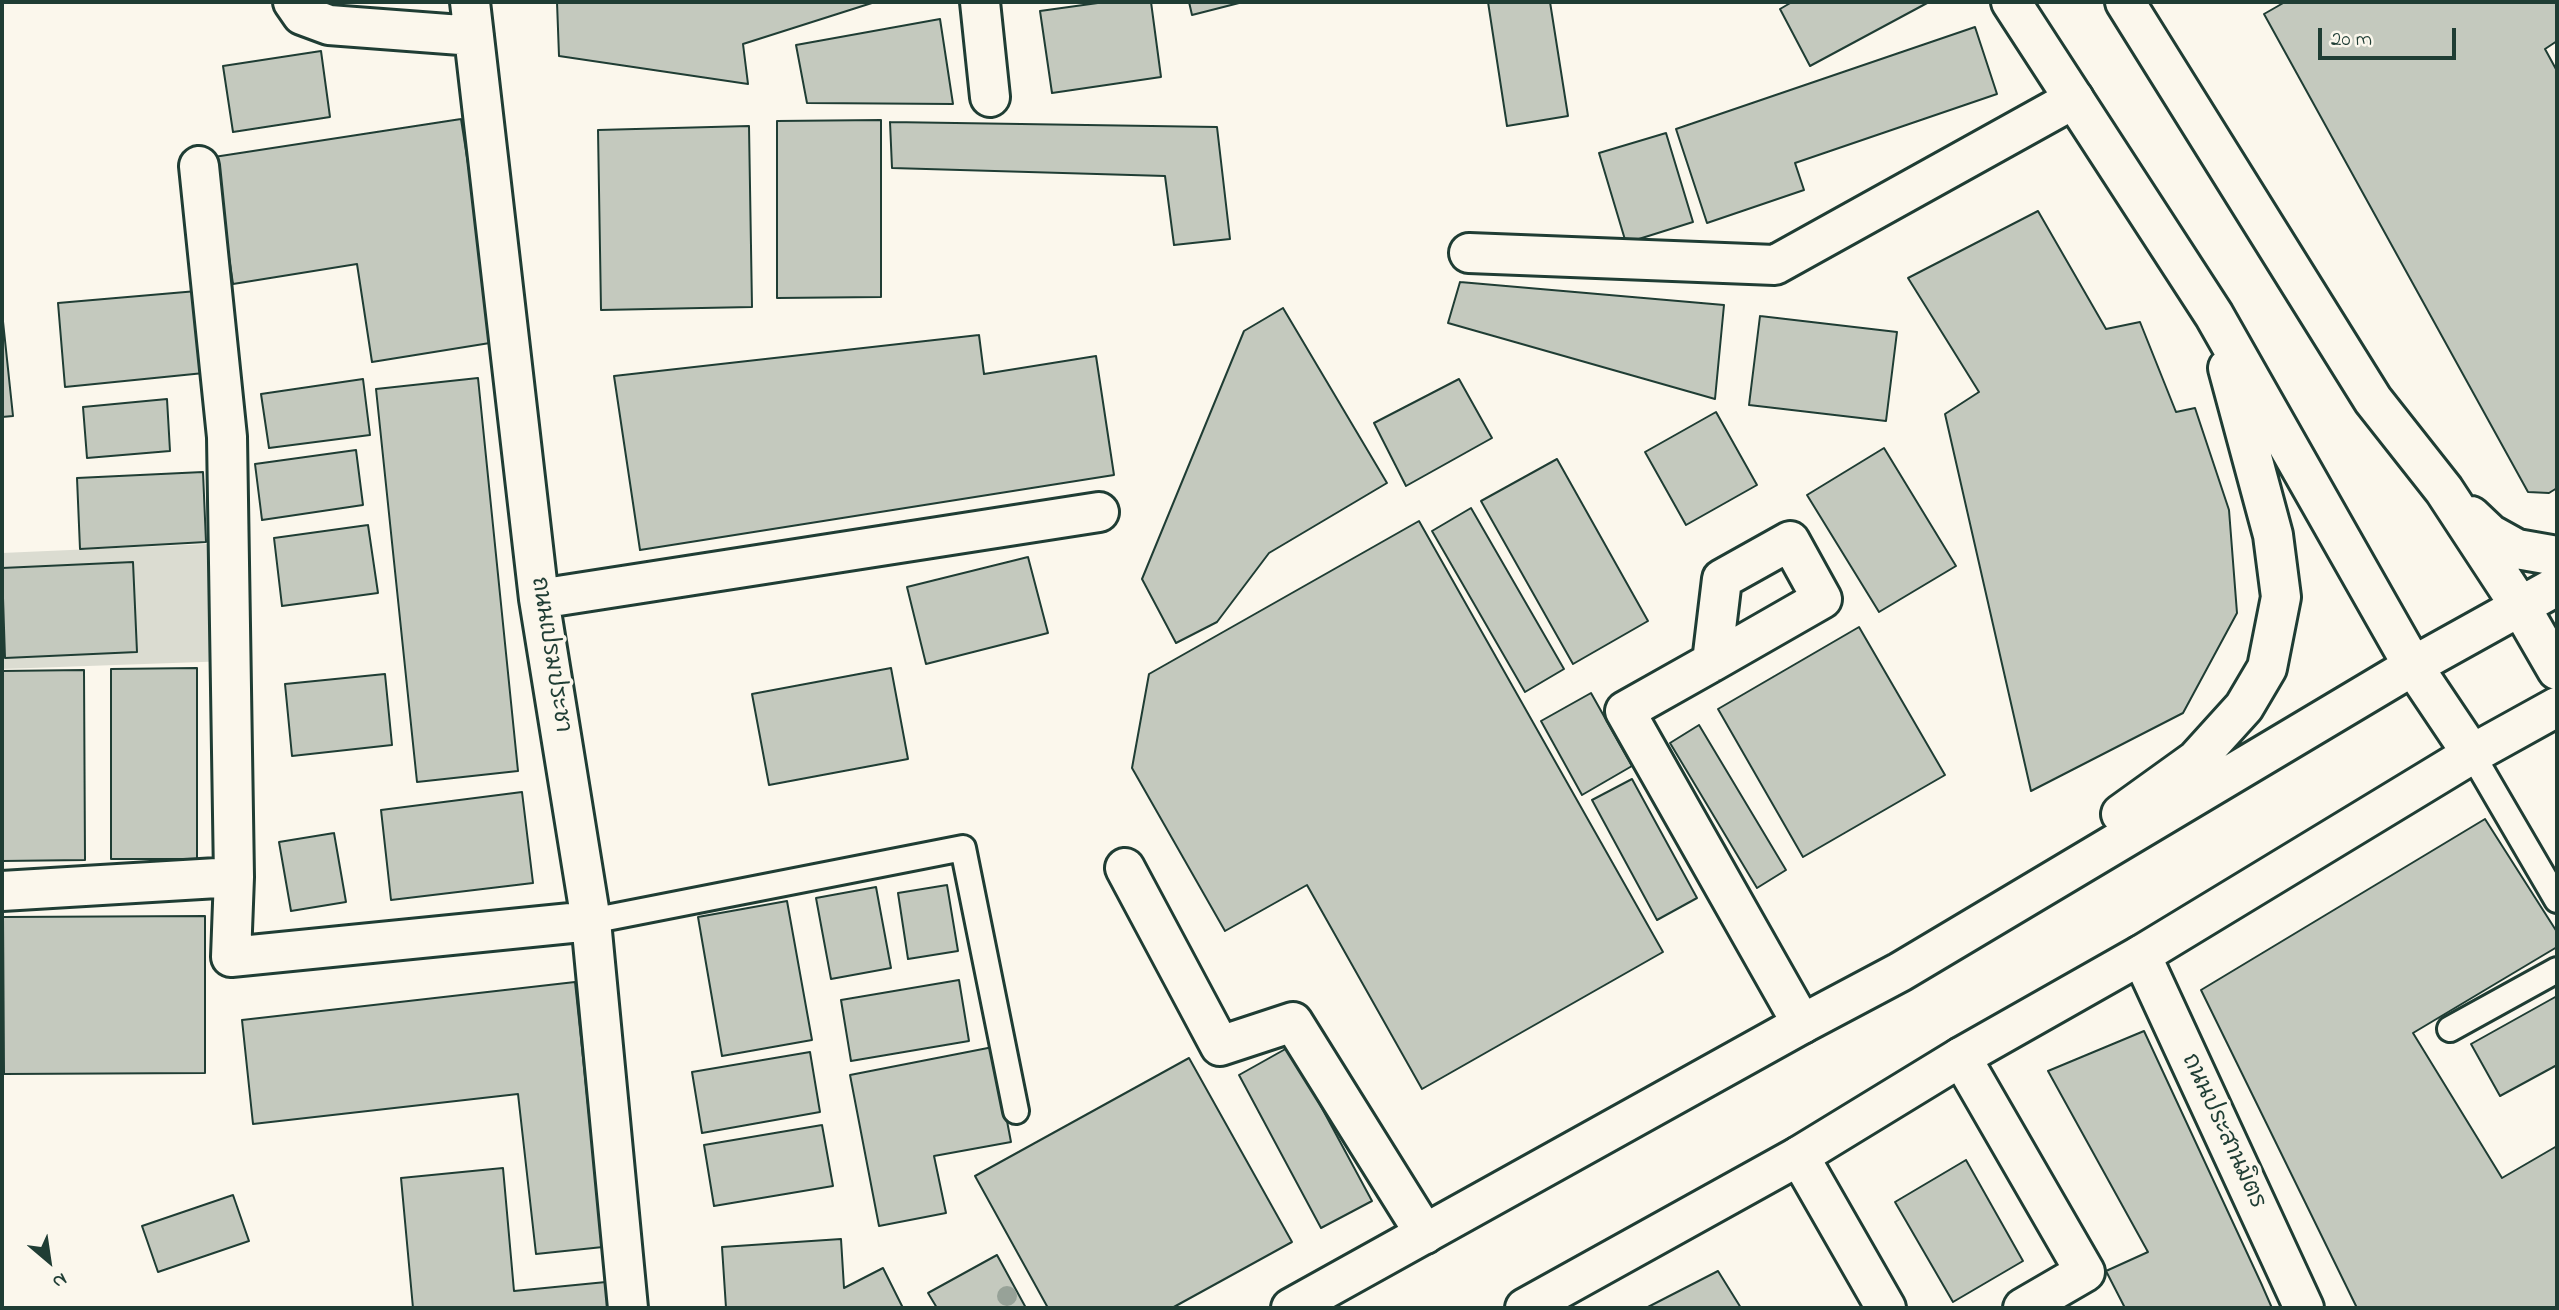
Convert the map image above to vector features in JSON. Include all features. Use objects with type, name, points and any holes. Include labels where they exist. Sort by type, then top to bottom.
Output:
[{"type":"street","points":[[293,2],[302,15],[329,24],[472,19]]},
{"type":"street","points":[[980,2],[990,97]]},
{"type":"street","points":[[2011,2],[2214,315],[2413,666],[2472,754]]},
{"type":"street","points":[[2125,2],[2373,400],[2444,490],[2520,606],[2557,670]]},
{"type":"street","name":"ถนนเปรมประชา","points":[[472,19],[539,599],[592,922],[628,1308]]},
{"type":"street","points":[[1469,253],[1775,265],[2074,99]]},
{"type":"street","points":[[199,166],[227,438],[234,877],[231,957],[592,922]]},
{"type":"street","points":[[1900,972],[2196,760],[2244,708],[2267,668],[2281,597],[2273,535],[2214,315]]},
{"type":"street","points":[[2444,490],[2490,534],[2517,549],[2557,556]]},
{"type":"street","points":[[539,599],[1099,512]]},
{"type":"street","points":[[1291,1308],[1900,972],[2413,666],[2557,586]]},
{"type":"street","points":[[1712,662],[1625,711],[1802,1024]]},
{"type":"street","points":[[1525,1308],[1799,1156],[1961,1057],[2141,955],[2472,754],[2557,707]]},
{"type":"street","points":[[1125,867],[1220,1046],[1293,1022],[1425,1234]]},
{"type":"street","points":[[2,891],[234,877]]},
{"type":"street","name":"ถนนประสานมิตร","points":[[2141,955],[2304,1308]]},
{"type":"street","points":[[1961,1057],[2085,1272],[2024,1308]]},
{"type":"street","points":[[1799,1156],[1886,1308]]},
{"type":"lane","points":[[2472,754],[2557,900]]},
{"type":"lane","points":[[592,922],[963,848],[1016,1111]]},
{"type":"lane","points":[[2450,1029],[2557,971]]},
{"type":"shaded area","points":[[229,543],[230,661],[2,669],[2,553]]},
{"type":"building","points":[[557,2],[875,2],[743,44],[748,84],[559,56]]},
{"type":"building","points":[[1105,2],[1151,2],[1161,77],[1052,93],[1040,11]]},
{"type":"building","points":[[1189,2],[1243,2],[1192,15]]},
{"type":"building","points":[[1488,2],[1550,2],[1568,116],[1507,126]]},
{"type":"building","points":[[1792,2],[1929,2],[1810,66],[1780,9]]},
{"type":"building","points":[[2285,2],[2557,2],[2557,41],[2545,49],[2557,71],[2557,488],[2549,493],[2528,492],[2264,14]]},
{"type":"building","points":[[940,19],[953,104],[807,103],[796,45]]},
{"type":"building","points":[[1975,27],[1997,94],[1795,163],[1804,190],[1707,223],[1676,129]]},
{"type":"building","points":[[321,51],[330,117],[233,132],[223,66]]},
{"type":"building","points":[[461,119],[496,342],[372,362],[357,264],[233,284],[214,157]]},
{"type":"building","points":[[881,120],[881,297],[777,298],[777,121]]},
{"type":"building","points":[[890,122],[1217,127],[1230,239],[1174,245],[1165,176],[892,168]]},
{"type":"building","points":[[749,126],[752,307],[601,310],[598,130]]},
{"type":"building","points":[[1666,133],[1693,222],[1626,243],[1599,153]]},
{"type":"building","points":[[2038,211],[2106,329],[2140,322],[2176,412],[2195,408],[2229,510],[2237,613],[2183,713],[2031,791],[1945,414],[1979,392],[1908,278]]},
{"type":"building","points":[[1460,282],[1724,305],[1715,399],[1448,323]]},
{"type":"building","points":[[197,291],[204,373],[65,387],[58,303]]},
{"type":"building","points":[[1283,308],[1387,483],[1269,553],[1217,622],[1176,643],[1142,579],[1244,331]]},
{"type":"building","points":[[2,312],[13,416],[2,417]]},
{"type":"building","points":[[1760,316],[1897,332],[1886,421],[1749,405]]},
{"type":"building","points":[[979,335],[984,374],[1096,356],[1114,475],[640,550],[614,376]]},
{"type":"building","points":[[478,378],[518,771],[417,782],[376,389]]},
{"type":"building","points":[[363,379],[370,435],[269,448],[261,394]]},
{"type":"building","points":[[1459,379],[1492,438],[1406,486],[1374,423]]},
{"type":"building","points":[[167,399],[170,451],[87,458],[83,407]]},
{"type":"building","points":[[1716,412],[1757,485],[1686,525],[1645,452]]},
{"type":"building","points":[[1884,448],[1956,566],[1879,612],[1807,495]]},
{"type":"building","points":[[356,450],[363,505],[262,520],[255,464]]},
{"type":"building","points":[[1557,459],[1648,621],[1573,664],[1481,501]]},
{"type":"building","points":[[203,472],[206,542],[80,549],[77,478]]},
{"type":"building","points":[[1471,508],[1564,669],[1525,692],[1432,531]]},
{"type":"building","points":[[1419,521],[1663,952],[1422,1089],[1307,885],[1225,931],[1132,768],[1149,674]]},
{"type":"building","points":[[368,525],[378,593],[282,606],[274,538]]},
{"type":"building","points":[[1028,557],[1048,633],[926,664],[907,587]]},
{"type":"building","points":[[133,562],[137,652],[5,658],[2,568]]},
{"type":"building","points":[[1859,627],[1945,775],[1803,857],[1718,709]]},
{"type":"building","points":[[197,668],[197,859],[111,859],[111,669]]},
{"type":"building","points":[[891,668],[908,759],[769,785],[752,694]]},
{"type":"building","points":[[84,670],[85,860],[2,861],[2,671]]},
{"type":"building","points":[[385,674],[392,745],[292,756],[285,684]]},
{"type":"building","points":[[1591,693],[1632,766],[1582,795],[1541,721]]},
{"type":"building","points":[[1699,725],[1786,870],[1757,888],[1670,743]]},
{"type":"building","points":[[1632,779],[1697,898],[1657,920],[1592,800]]},
{"type":"building","points":[[522,792],[533,883],[391,900],[381,810]]},
{"type":"building","points":[[2485,819],[2557,932],[2557,947],[2413,1033],[2502,1178],[2557,1146],[2557,1308],[2357,1308],[2201,990]]},
{"type":"building","points":[[334,833],[346,902],[291,911],[279,842]]},
{"type":"building","points":[[947,885],[958,951],[908,959],[898,893]]},
{"type":"building","points":[[876,887],[891,968],[831,979],[816,898]]},
{"type":"building","points":[[787,901],[812,1040],[722,1056],[698,917]]},
{"type":"building","points":[[205,916],[205,1073],[4,1074],[3,917]]},
{"type":"building","points":[[959,980],[969,1041],[851,1061],[841,1000]]},
{"type":"building","points":[[575,982],[603,1247],[536,1254],[518,1094],[253,1124],[242,1020]]},
{"type":"building","points":[[2557,996],[2557,1065],[2500,1096],[2471,1044]]},
{"type":"building","points":[[2144,1031],[2272,1308],[2125,1308],[2106,1271],[2148,1252],[2048,1071]]},
{"type":"building","points":[[993,1047],[1011,1142],[934,1156],[946,1213],[879,1226],[850,1075]]},
{"type":"building","points":[[1289,1047],[1372,1201],[1321,1228],[1239,1075]]},
{"type":"building","points":[[810,1052],[820,1112],[702,1133],[692,1072]]},
{"type":"building","points":[[1189,1058],[1292,1242],[1172,1308],[1048,1308],[975,1176]]},
{"type":"building","points":[[822,1125],[833,1186],[714,1206],[704,1145]]},
{"type":"building","points":[[1966,1160],[2023,1261],[1953,1302],[1895,1202]]},
{"type":"building","points":[[503,1168],[514,1291],[606,1282],[609,1308],[413,1308],[401,1178]]},
{"type":"building","points":[[233,1195],[249,1241],[158,1272],[142,1226]]},
{"type":"building","points":[[841,1239],[844,1288],[883,1268],[903,1308],[726,1308],[722,1247]]},
{"type":"building","points":[[997,1255],[1026,1308],[937,1308],[928,1293]]},
{"type":"building","points":[[1718,1271],[1741,1308],[1646,1308]]}]
